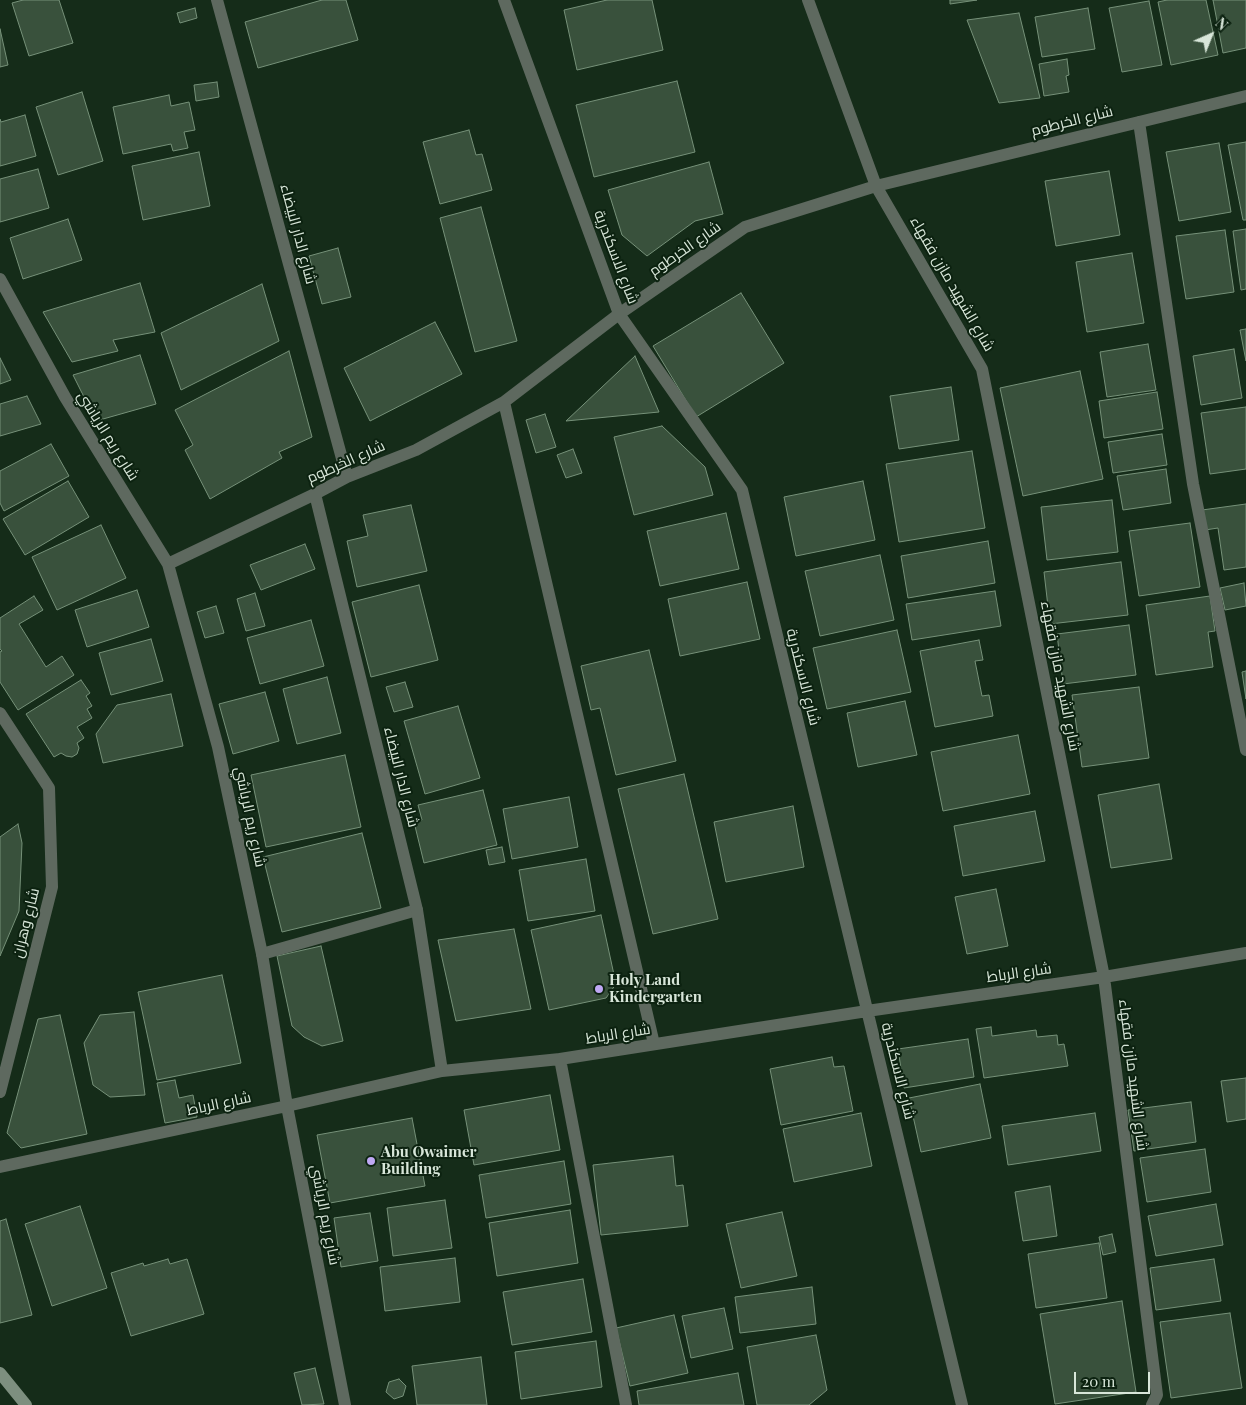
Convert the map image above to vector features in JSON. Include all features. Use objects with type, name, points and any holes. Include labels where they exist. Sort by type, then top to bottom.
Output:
[{"type":"main road","points":[[0,1373],[26,1405]]},
{"type":"street","name":"شارع الدار البيضاء","points":[[217,0],[347,477]]},
{"type":"street","name":"شارع الاسكندرية","points":[[504,0],[619,314],[742,490],[962,1405]]},
{"type":"street","name":"شارع الشهيد مازن فقهاء","points":[[808,0],[876,186],[982,369],[1104,977],[1155,1402]]},
{"type":"street","name":"شارع الخرطوم","points":[[168,564],[347,477],[416,450],[504,402],[619,314],[745,227],[876,186],[1246,96]]},
{"type":"street","points":[[1139,122],[1193,484],[1246,750]]},
{"type":"street","name":"شارع ريم الرياشي","points":[[0,279],[65,397],[168,564],[218,747],[262,954],[288,1106],[345,1405]]},
{"type":"street","points":[[504,402],[654,1044]]},
{"type":"street","name":"شارع الدار البيضاء","points":[[315,494],[417,910],[442,1071]]},
{"type":"street","name":"شارع وهران","points":[[0,713],[49,788],[52,887],[0,1092]]},
{"type":"street","points":[[262,954],[417,910]]},
{"type":"street","name":"شارع الرباط","points":[[0,1167],[288,1106],[442,1071],[560,1059],[867,1011],[1104,977],[1246,953]]},
{"type":"street","points":[[560,1059],[626,1405]]},
{"type":"building","points":[[23,0],[59,0],[73,43],[29,56],[12,3]]},
{"type":"building","points":[[322,0],[346,0],[358,40],[258,68],[245,22]]},
{"type":"building","points":[[607,0],[652,0],[663,50],[577,70],[564,10]]},
{"type":"building","points":[[950,0],[977,0],[950,4]]},
{"type":"building","points":[[1167,0],[1206,0],[1218,55],[1171,65],[1158,2]]},
{"type":"building","points":[[1213,0],[1246,0],[1246,48],[1223,53]]},
{"type":"building","points":[[1149,1],[1162,65],[1122,72],[1109,8]]},
{"type":"building","points":[[195,8],[197,18],[180,23],[177,13]]},
{"type":"building","points":[[1088,8],[1095,49],[1042,57],[1035,17]]},
{"type":"building","points":[[1019,13],[1040,98],[999,103],[967,20]]},
{"type":"building","points":[[0,29],[8,65],[0,67]]},
{"type":"building","points":[[1067,59],[1069,75],[1066,76],[1069,92],[1044,96],[1039,64]]},
{"type":"building","points":[[677,81],[695,152],[594,177],[576,105]]},
{"type":"building","points":[[217,82],[219,97],[196,101],[194,85]]},
{"type":"building","points":[[82,92],[103,161],[58,175],[36,107]]},
{"type":"building","points":[[169,95],[171,106],[189,102],[195,130],[184,132],[188,148],[173,151],[171,144],[123,154],[113,107]]},
{"type":"building","points":[[25,115],[36,156],[0,166],[0,119],[1,122]]},
{"type":"building","points":[[469,130],[476,155],[482,154],[492,190],[440,204],[423,142]]},
{"type":"building","points":[[1246,142],[1246,220],[1243,220],[1228,145]]},
{"type":"building","points":[[1219,143],[1231,212],[1179,221],[1166,152]]},
{"type":"building","points":[[199,152],[210,206],[143,220],[132,166]]},
{"type":"building","points":[[709,162],[723,214],[695,221],[647,256],[622,235],[608,190]]},
{"type":"building","points":[[38,169],[49,208],[0,222],[0,179]]},
{"type":"building","points":[[1109,171],[1120,235],[1056,246],[1045,181]]},
{"type":"building","points":[[481,207],[517,341],[475,352],[440,218]]},
{"type":"building","points":[[68,219],[82,260],[23,279],[10,238]]},
{"type":"building","points":[[1246,229],[1246,289],[1241,290],[1233,231]]},
{"type":"building","points":[[1225,230],[1234,292],[1186,299],[1176,236]]},
{"type":"building","points":[[338,248],[351,297],[322,304],[309,256]]},
{"type":"building","points":[[1132,253],[1144,323],[1087,332],[1076,262]]},
{"type":"building","points":[[140,283],[155,332],[113,340],[118,351],[72,362],[43,312]]},
{"type":"building","points":[[262,284],[279,341],[181,390],[161,333]]},
{"type":"building","points":[[741,293],[784,363],[696,417],[653,346]]},
{"type":"building","points":[[435,322],[462,374],[370,421],[344,368]]},
{"type":"building","points":[[1246,329],[1246,361],[1240,330]]},
{"type":"building","points":[[1148,344],[1156,390],[1107,397],[1100,352]]},
{"type":"building","points":[[1234,349],[1242,398],[1201,405],[1193,356]]},
{"type":"building","points":[[289,351],[312,437],[279,452],[282,458],[210,499],[185,450],[193,445],[175,410]]},
{"type":"building","points":[[140,355],[156,404],[96,421],[73,375]]},
{"type":"building","points":[[635,356],[659,412],[566,421]]},
{"type":"building","points":[[0,358],[11,380],[0,384]]},
{"type":"building","points":[[1080,371],[1103,479],[1023,496],[1000,388]]},
{"type":"building","points":[[951,387],[959,440],[899,449],[890,396]]},
{"type":"building","points":[[1157,392],[1163,429],[1104,438],[1099,401]]},
{"type":"building","points":[[27,396],[41,424],[0,436],[0,404]]},
{"type":"building","points":[[1246,407],[1246,469],[1210,474],[1201,413]]},
{"type":"building","points":[[545,414],[556,447],[536,453],[526,420]]},
{"type":"building","points":[[662,426],[705,467],[713,495],[634,515],[614,437]]},
{"type":"building","points":[[1162,434],[1167,465],[1113,473],[1108,442]]},
{"type":"building","points":[[51,444],[69,476],[4,511],[0,503],[0,471]]},
{"type":"building","points":[[573,449],[582,473],[566,478],[557,455]]},
{"type":"building","points":[[972,451],[985,528],[899,542],[886,464]]},
{"type":"building","points":[[1166,469],[1171,503],[1123,510],[1117,476]]},
{"type":"building","points":[[68,481],[89,517],[25,555],[3,519]]},
{"type":"building","points":[[863,481],[875,540],[796,556],[784,497]]},
{"type":"building","points":[[1112,500],[1118,552],[1047,560],[1041,507]]},
{"type":"building","points":[[1246,504],[1246,567],[1224,570],[1218,528],[1205,530],[1202,510]]},
{"type":"building","points":[[411,505],[427,571],[357,587],[347,541],[368,536],[363,515]]},
{"type":"building","points":[[726,513],[739,569],[660,586],[647,531]]},
{"type":"building","points":[[1190,523],[1200,587],[1139,596],[1129,531]]},
{"type":"building","points":[[101,525],[126,578],[57,610],[32,557]]},
{"type":"building","points":[[988,541],[995,583],[908,598],[901,556]]},
{"type":"building","points":[[305,544],[315,569],[261,590],[250,565]]},
{"type":"building","points":[[880,555],[894,620],[820,636],[805,571]]},
{"type":"building","points":[[1121,562],[1128,615],[1050,624],[1044,572]]},
{"type":"building","points":[[747,582],[760,639],[680,656],[668,599]]},
{"type":"building","points":[[1244,583],[1246,606],[1225,610],[1220,588]]},
{"type":"building","points":[[419,585],[438,660],[371,677],[352,602]]},
{"type":"building","points":[[137,590],[149,627],[87,647],[75,610]]},
{"type":"building","points":[[995,591],[1001,626],[912,640],[906,604]]},
{"type":"building","points":[[255,593],[265,626],[246,631],[237,599]]},
{"type":"building","points":[[34,596],[43,610],[19,624],[46,667],[62,656],[74,675],[18,710],[0,682],[0,652],[2,651],[0,649],[0,618]]},
{"type":"building","points":[[1210,596],[1215,631],[1208,632],[1213,667],[1156,675],[1146,605]]},
{"type":"building","points":[[216,606],[224,633],[205,638],[197,612]]},
{"type":"building","points":[[311,620],[324,666],[260,684],[247,638]]},
{"type":"building","points":[[1129,625],[1136,675],[1063,684],[1057,634]]},
{"type":"building","points":[[897,630],[911,692],[827,709],[813,648]]},
{"type":"building","points":[[151,639],[163,681],[111,695],[99,653]]},
{"type":"building","points":[[979,640],[983,660],[975,661],[982,696],[989,695],[993,716],[935,727],[920,651]]},
{"type":"building","points":[[649,650],[676,761],[616,775],[600,708],[591,710],[581,666]]},
{"type":"building","points":[[1246,671],[1246,699],[1242,672]]},
{"type":"building","points":[[327,677],[341,733],[297,744],[283,689]]},
{"type":"building","points":[[81,680],[90,693],[86,696],[92,706],[87,709],[92,718],[77,727],[84,738],[77,743],[79,748],[77,754],[72,757],[61,753],[54,757],[26,714]]},
{"type":"building","points":[[405,682],[413,707],[394,712],[386,687]]},
{"type":"building","points":[[1139,687],[1149,758],[1082,767],[1072,695]]},
{"type":"building","points":[[265,692],[279,741],[233,754],[219,704]]},
{"type":"building","points":[[171,694],[183,746],[103,763],[96,734],[117,705]]},
{"type":"building","points":[[905,701],[917,755],[858,767],[847,713]]},
{"type":"building","points":[[458,706],[480,778],[425,794],[404,721]]},
{"type":"building","points":[[1018,735],[1030,794],[943,811],[931,752]]},
{"type":"building","points":[[345,755],[361,827],[266,847],[251,775]]},
{"type":"building","points":[[684,774],[718,919],[653,934],[618,789]]},
{"type":"building","points":[[1159,784],[1172,859],[1111,868],[1098,795]]},
{"type":"building","points":[[483,790],[497,845],[424,863],[414,822],[422,820],[418,805]]},
{"type":"building","points":[[569,797],[578,847],[512,859],[503,809]]},
{"type":"building","points":[[793,806],[804,867],[726,882],[714,822]]},
{"type":"building","points":[[1035,811],[1045,861],[963,876],[954,826]]},
{"type":"building","points":[[18,824],[22,843],[19,911],[0,956],[0,837]]},
{"type":"building","points":[[362,833],[381,908],[282,932],[263,857]]},
{"type":"building","points":[[502,847],[505,862],[489,865],[486,850]]},
{"type":"building","points":[[586,859],[595,911],[528,921],[519,870]]},
{"type":"building","points":[[996,889],[1008,946],[967,954],[955,897]]},
{"type":"building","points":[[601,915],[616,984],[606,998],[549,1010],[531,930]]},
{"type":"building","points":[[514,929],[531,1009],[456,1021],[438,940]]},
{"type":"building","points":[[321,946],[343,1041],[322,1046],[304,1037],[292,1026],[277,956]]},
{"type":"building","points":[[222,975],[241,1063],[157,1080],[138,992]]},
{"type":"building","points":[[134,1012],[145,1095],[110,1097],[93,1085],[84,1043],[100,1015]]},
{"type":"building","points":[[60,1015],[87,1134],[21,1148],[7,1133],[38,1019]]},
{"type":"building","points":[[991,1027],[992,1036],[1036,1030],[1037,1037],[1057,1035],[1058,1045],[1064,1044],[1068,1066],[984,1078],[976,1029]]},
{"type":"building","points":[[968,1039],[974,1077],[904,1088],[898,1049]]},
{"type":"building","points":[[832,1057],[834,1067],[844,1066],[853,1111],[781,1125],[770,1069]]},
{"type":"building","points":[[1246,1078],[1246,1119],[1227,1122],[1221,1081]]},
{"type":"building","points":[[175,1080],[179,1098],[193,1095],[197,1117],[165,1123],[157,1083]]},
{"type":"building","points":[[980,1084],[991,1138],[921,1152],[909,1098]]},
{"type":"building","points":[[550,1095],[560,1150],[474,1165],[464,1110]]},
{"type":"building","points":[[1191,1102],[1196,1142],[1134,1151],[1128,1110]]},
{"type":"building","points":[[861,1113],[872,1166],[794,1182],[783,1129]]},
{"type":"building","points":[[1095,1113],[1101,1151],[1008,1165],[1002,1126]]},
{"type":"building","name":"Abu Owaimer Building","points":[[412,1118],[425,1186],[330,1203],[317,1135]]},
{"type":"building","points":[[1205,1149],[1211,1192],[1147,1202],[1140,1158]]},
{"type":"building","points":[[673,1156],[676,1186],[683,1185],[688,1226],[601,1235],[593,1165]]},
{"type":"building","points":[[564,1161],[571,1204],[486,1218],[479,1175]]},
{"type":"building","points":[[1050,1186],[1057,1236],[1023,1241],[1015,1192]]},
{"type":"building","points":[[445,1200],[452,1248],[393,1256],[387,1208]]},
{"type":"building","points":[[1216,1204],[1223,1245],[1156,1256],[1148,1216]]},
{"type":"building","points":[[80,1206],[107,1288],[52,1306],[25,1224]]},
{"type":"building","points":[[570,1210],[578,1263],[497,1276],[489,1223]]},
{"type":"building","points":[[782,1212],[797,1276],[741,1288],[726,1224]]},
{"type":"building","points":[[370,1213],[378,1261],[341,1267],[334,1218]]},
{"type":"building","points":[[6,1219],[32,1315],[0,1323],[0,1221]]},
{"type":"building","points":[[1112,1234],[1116,1252],[1103,1255],[1099,1237]]},
{"type":"building","points":[[1099,1243],[1107,1298],[1036,1308],[1028,1254]]},
{"type":"building","points":[[455,1258],[460,1302],[385,1311],[380,1267]]},
{"type":"building","points":[[168,1259],[170,1264],[187,1259],[204,1314],[131,1336],[111,1273],[143,1263],[144,1266]]},
{"type":"building","points":[[1214,1259],[1221,1301],[1156,1310],[1150,1268]]},
{"type":"building","points":[[583,1279],[592,1332],[512,1345],[503,1292]]},
{"type":"building","points":[[812,1287],[816,1324],[740,1333],[735,1297]]},
{"type":"building","points":[[1122,1301],[1136,1392],[1055,1404],[1040,1314]]},
{"type":"building","points":[[724,1308],[733,1349],[691,1358],[682,1316]]},
{"type":"building","points":[[1230,1313],[1242,1388],[1171,1398],[1160,1322]]},
{"type":"building","points":[[674,1315],[688,1373],[630,1386],[616,1328]]},
{"type":"building","points":[[816,1335],[827,1390],[809,1405],[757,1405],[747,1347]]},
{"type":"building","points":[[596,1341],[602,1387],[521,1399],[515,1352]]},
{"type":"building","points":[[481,1357],[487,1405],[417,1405],[412,1366]]},
{"type":"building","points":[[315,1368],[324,1404],[302,1405],[294,1373]]},
{"type":"building","points":[[738,1373],[744,1405],[639,1405],[637,1391]]},
{"type":"building","points":[[399,1379],[406,1386],[403,1396],[394,1399],[386,1392],[389,1382]]},
{"type":"place","name":"Holy Land Kindergarten","points":[[599,989]]},
{"type":"place","name":"Abu Owaimer Building","points":[[371,1161]]}]
